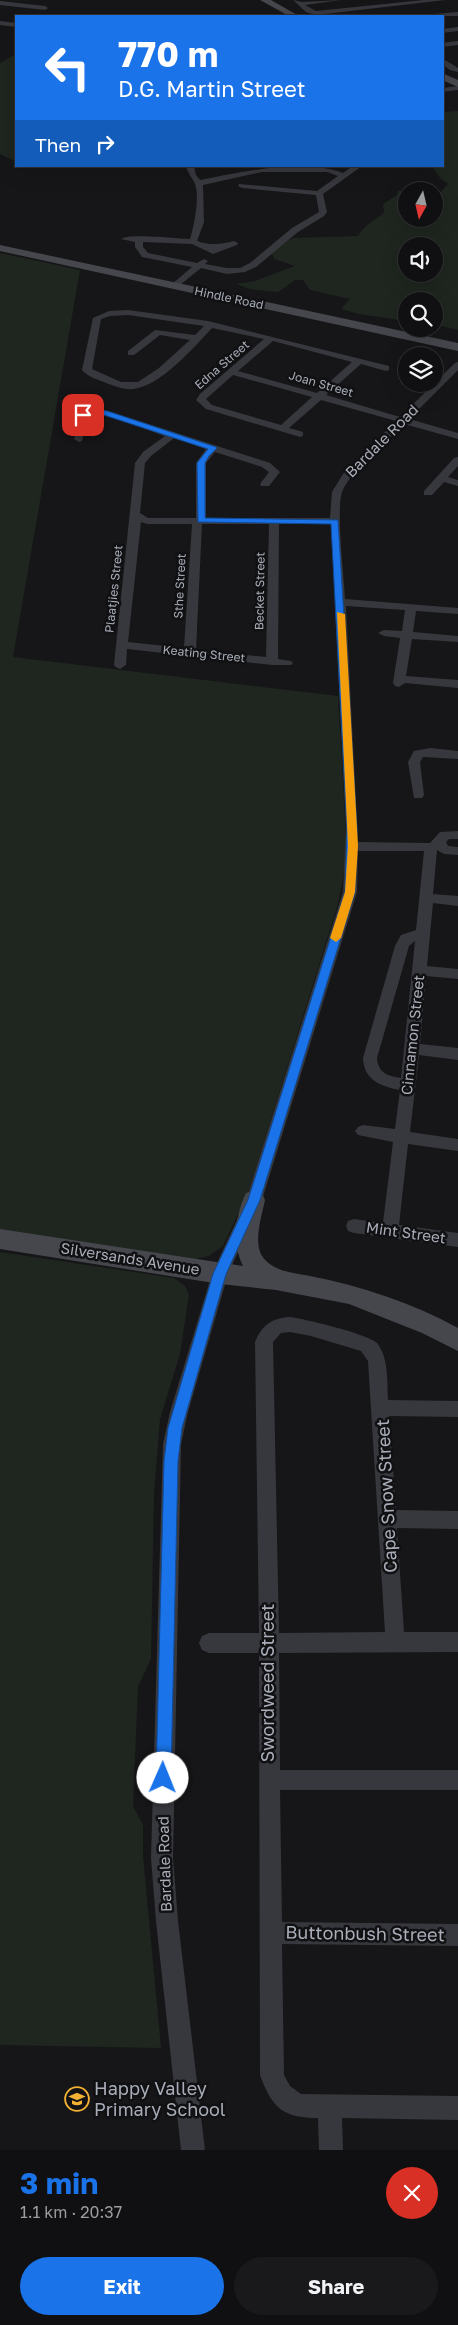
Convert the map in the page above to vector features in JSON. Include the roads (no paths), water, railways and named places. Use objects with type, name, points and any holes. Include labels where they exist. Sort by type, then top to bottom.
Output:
[{"type":"main road","points":[[264,0],[293,15]]},
{"type":"main road","points":[[444,77],[458,84]]},
{"type":"main road","name":"Hindle Road","points":[[0,248],[458,347]]},
{"type":"main road","points":[[254,1200],[247,1242],[248,1252],[256,1268],[276,1280]]},
{"type":"main road","name":"Silversands Avenue","points":[[0,1238],[220,1274],[276,1280],[350,1294],[431,1325],[458,1340]]},
{"type":"street","points":[[43,15],[48,0]]},
{"type":"street","points":[[298,2],[338,0]]},
{"type":"street","points":[[372,0],[379,7]]},
{"type":"street","points":[[298,2],[309,12],[316,13],[442,0]]},
{"type":"street","points":[[0,3],[45,8]]},
{"type":"street","points":[[444,15],[458,14]]},
{"type":"street","points":[[0,23],[15,25]]},
{"type":"street","points":[[444,31],[458,29]]},
{"type":"street","points":[[444,44],[458,43]]},
{"type":"street","points":[[445,58],[457,70]]},
{"type":"street","points":[[444,90],[458,88]]},
{"type":"street","points":[[190,167],[193,176],[199,183],[200,222],[193,242]]},
{"type":"street","points":[[242,186],[319,193],[357,167]]},
{"type":"street","points":[[199,183],[260,168],[328,170],[344,176]]},
{"type":"street","points":[[193,176],[238,174]]},
{"type":"street","points":[[139,239],[138,246],[143,254],[233,271],[253,265],[295,230],[322,213],[319,193]]},
{"type":"street","points":[[125,239],[193,242],[212,249],[234,243]]},
{"type":"street","points":[[176,286],[199,266],[212,249]]},
{"type":"street","points":[[210,326],[178,358],[139,385],[128,386],[91,374],[87,370],[96,320],[101,315],[122,311],[142,312],[271,338]]},
{"type":"street","points":[[131,353],[158,332],[197,338]]},
{"type":"street","name":"Edna Street","points":[[300,434],[209,407],[202,402],[203,396],[271,338],[386,368]]},
{"type":"street","points":[[282,429],[317,396],[359,361]]},
{"type":"street","name":"Bardale Road","points":[[194,2150],[167,1920],[162,1858],[171,1461],[179,1412],[220,1274],[254,1200],[350,892],[353,846],[335,500],[340,484],[458,365]]},
{"type":"street","name":"Joan Street","points":[[233,372],[458,436]]},
{"type":"street","points":[[79,439],[81,419],[87,412],[105,413],[271,467],[275,472],[265,484]]},
{"type":"street","name":"Plaatjies Street","points":[[120,665],[140,463],[147,454],[171,436]]},
{"type":"street","name":"Sthe Street","points":[[190,652],[201,463],[213,448]]},
{"type":"street","points":[[428,493],[458,460]]},
{"type":"street","points":[[442,478],[458,483]]},
{"type":"street","points":[[136,514],[147,520],[335,521]]},
{"type":"street","name":"Becket Street","points":[[272,662],[274,521]]},
{"type":"street","points":[[340,602],[458,612]]},
{"type":"street","points":[[411,608],[399,681],[458,684]]},
{"type":"street","points":[[384,633],[458,639]]},
{"type":"street","name":"Keating Street","points":[[122,645],[287,663]]},
{"type":"street","points":[[418,795],[414,762],[418,754],[430,752],[458,755]]},
{"type":"street","points":[[435,846],[445,835],[458,835]]},
{"type":"street","points":[[353,846],[435,846],[447,851],[458,852]]},
{"type":"street","name":"Cinnamon Street","points":[[390,1230],[435,846]]},
{"type":"street","points":[[428,898],[458,901]]},
{"type":"street","points":[[407,1085],[378,1078],[371,1070],[370,1058],[402,946],[406,939],[424,932]]},
{"type":"street","points":[[420,970],[458,974]]},
{"type":"street","points":[[412,1049],[458,1054]]},
{"type":"street","points":[[363,1131],[458,1145]]},
{"type":"street","name":"Mint Street","points":[[354,1226],[458,1240]]},
{"type":"street","name":"Swordweed Street","points":[[330,2107],[305,2106],[289,2102],[275,2084],[272,2075],[269,1642],[264,1342],[272,1330],[282,1325],[291,1324],[366,1345],[374,1352]]},
{"type":"street","name":"Cape Snow Street","points":[[374,1352],[378,1361],[382,1408],[396,1641]]},
{"type":"street","points":[[382,1408],[458,1409]]},
{"type":"street","points":[[388,1519],[458,1520]]},
{"type":"street","points":[[209,1643],[458,1642]]},
{"type":"street","points":[[269,1780],[458,1780]]},
{"type":"street","name":"Buttonbush Street","points":[[272,1933],[458,1935]]},
{"type":"street","points":[[331,2150],[330,2107],[458,2108]]},
{"type":"place","name":"Happy Valley Primary School","points":[[77,2099]]}]
